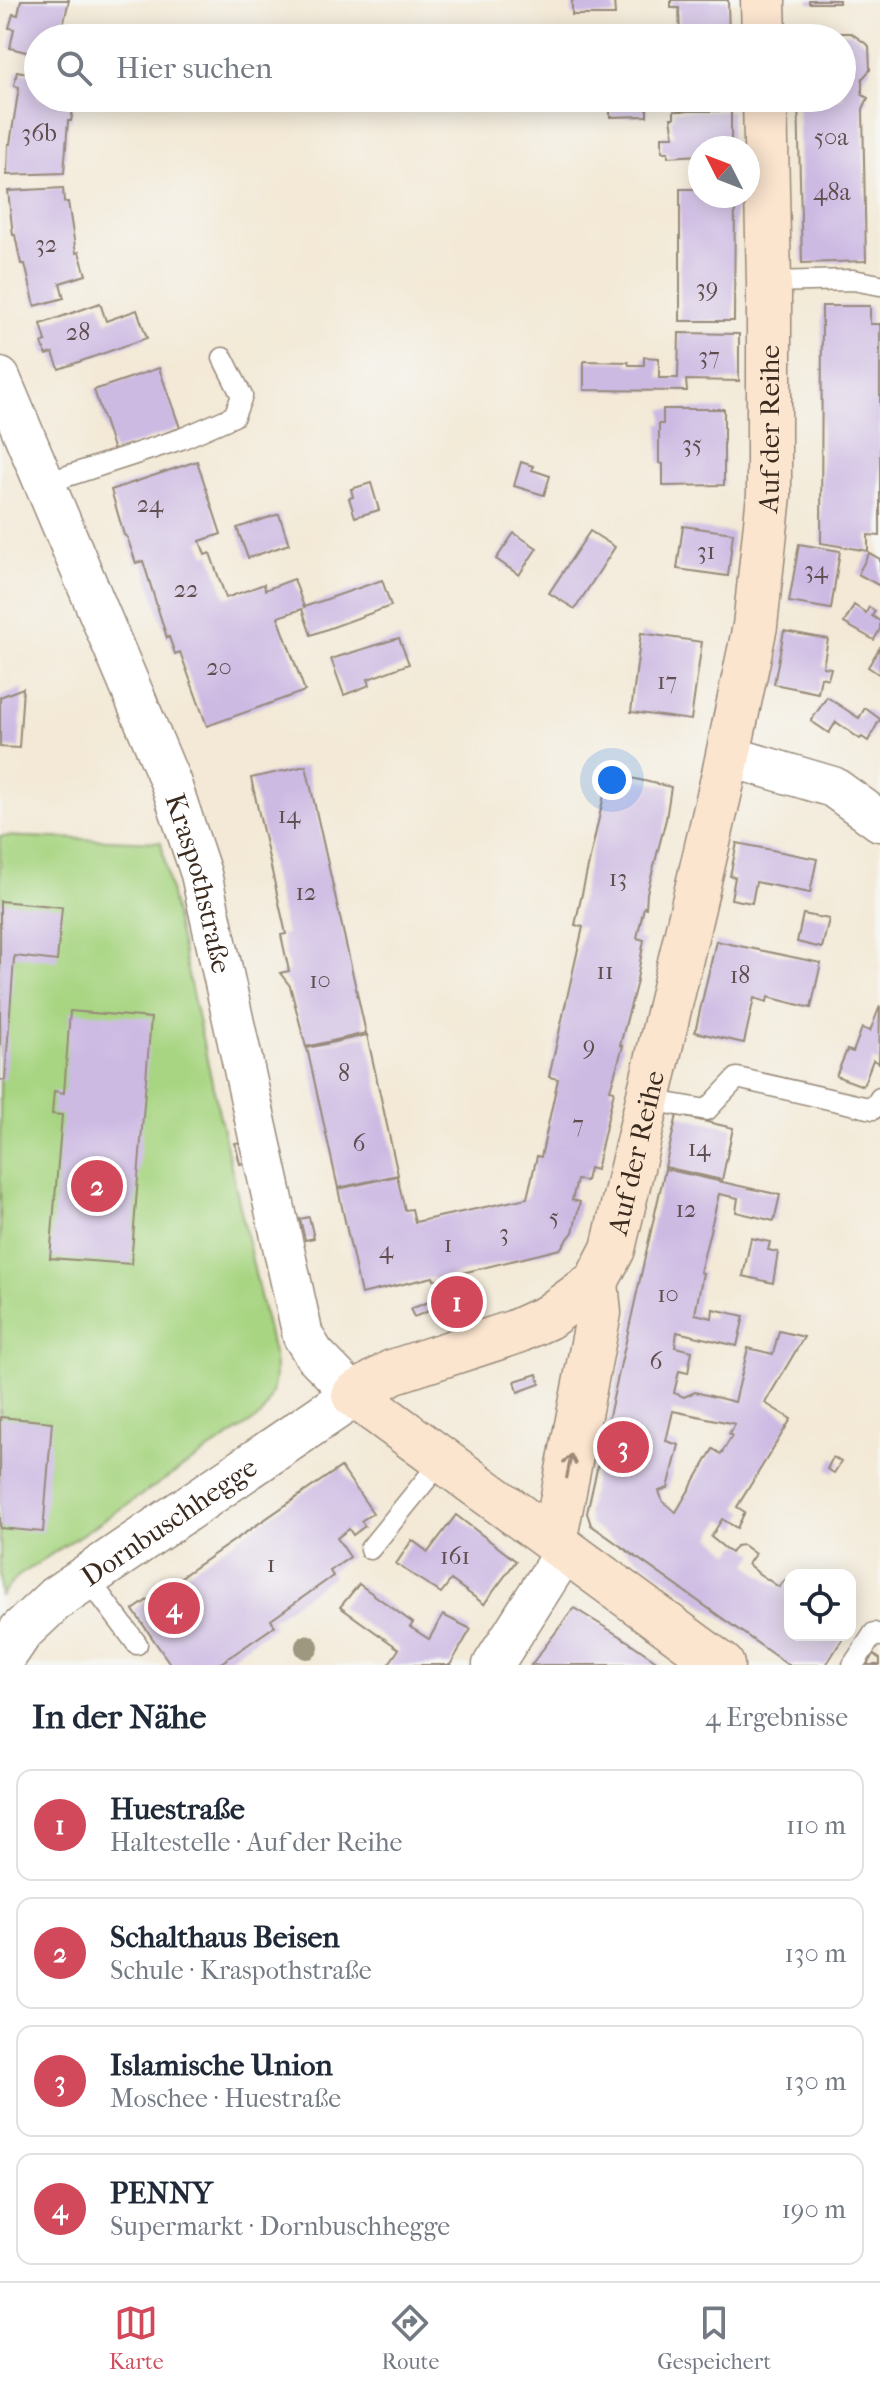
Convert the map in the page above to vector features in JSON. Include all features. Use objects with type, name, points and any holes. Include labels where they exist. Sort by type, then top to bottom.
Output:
[{"type":"main road","points":[[763,0],[764,24]]},
{"type":"main road","name":"Auf der Reihe","points":[[354,1395],[392,1372],[515,1332],[548,1317],[596,1282],[613,1249],[728,756],[755,626],[769,495],[765,112]]},
{"type":"main road","points":[[560,1546],[599,1313],[596,1282]]},
{"type":"main road","points":[[354,1395],[722,1665]]},
{"type":"street","name":"Kraspothstraße","points":[[0,378],[187,827],[201,874],[303,1336],[314,1354],[354,1395]]},
{"type":"street","points":[[728,756],[833,787],[880,821]]},
{"type":"street","name":"Dornbuschhegge","points":[[0,1662],[36,1615],[86,1576],[354,1395]]},
{"type":"street","points":[[493,1665],[560,1546]]},
{"type":"lane","points":[[769,282],[853,280],[880,285]]},
{"type":"lane","points":[[46,483],[181,439],[234,416],[242,396],[223,358]]},
{"type":"lane","points":[[648,1100],[707,1110],[737,1078],[873,1109],[880,1098]]},
{"type":"lane","points":[[370,1549],[443,1459]]},
{"type":"lane","points":[[86,1576],[137,1644]]},
{"type":"lane","points":[[853,1665],[874,1633],[880,1636]]},
{"type":"green space","points":[[0,836],[161,842],[275,1374],[271,1395],[261,1416],[17,1577],[0,1596]]},
{"type":"building","points":[[21,0],[69,0],[63,24],[24,24],[24,52],[10,48],[14,29],[9,28],[13,14],[18,15]]},
{"type":"building","points":[[572,0],[614,0],[615,15],[572,15]]},
{"type":"building","points":[[671,0],[728,0],[729,24],[680,24],[679,8],[671,8]]},
{"type":"building","points":[[809,0],[839,0],[839,3],[809,3]]},
{"type":"building","points":[[856,37],[869,46],[870,70],[862,79],[862,95],[868,98],[863,109],[866,261],[802,263],[798,112],[856,112]]},
{"type":"building","points":[[17,71],[24,72],[24,112],[73,112],[71,121],[68,121],[64,173],[7,175],[8,144],[19,87],[14,86]]},
{"type":"building","points":[[610,112],[647,112],[647,116],[610,117]]},
{"type":"building","points":[[674,112],[731,112],[731,136],[688,136],[688,156],[668,157],[668,152],[662,152],[662,136],[674,136],[671,118],[674,118]]},
{"type":"building","points":[[63,188],[76,253],[79,252],[86,275],[60,283],[64,298],[35,306],[25,264],[21,264],[13,235],[8,191]]},
{"type":"building","points":[[680,189],[688,189],[688,208],[735,208],[734,321],[680,321]]},
{"type":"building","points":[[100,303],[106,321],[137,310],[147,338],[59,369],[53,353],[46,355],[41,324]]},
{"type":"building","points":[[822,306],[870,306],[870,324],[880,324],[880,536],[868,535],[868,551],[821,543]]},
{"type":"building","points":[[679,333],[739,334],[739,381],[686,380],[687,391],[584,390],[584,361],[644,365],[644,357],[659,358],[659,378],[678,378]]},
{"type":"building","points":[[159,368],[180,428],[114,451],[94,390]]},
{"type":"building","points":[[663,409],[724,409],[724,485],[663,486],[663,464],[659,463],[659,424],[663,424]]},
{"type":"building","points":[[197,461],[221,534],[200,541],[205,555],[210,553],[226,598],[264,584],[265,590],[294,579],[304,607],[382,580],[391,606],[311,635],[302,609],[278,617],[305,691],[207,726],[180,652],[175,654],[167,638],[143,561],[136,563],[124,535],[111,490]]},
{"type":"building","points":[[521,462],[533,466],[532,470],[550,476],[544,495],[514,486]]},
{"type":"building","points":[[371,483],[379,510],[355,517],[349,498],[353,497],[351,489]]},
{"type":"building","points":[[279,514],[289,544],[248,558],[237,528]]},
{"type":"building","points":[[683,526],[733,533],[728,576],[677,569]]},
{"type":"building","points":[[590,531],[615,547],[575,609],[549,593]]},
{"type":"building","points":[[514,533],[537,548],[519,575],[496,559]]},
{"type":"building","points":[[799,544],[840,551],[831,609],[789,602]]},
{"type":"building","points":[[869,553],[880,559],[880,586],[858,574]]},
{"type":"building","points":[[854,605],[866,613],[869,607],[875,611],[872,616],[880,621],[880,629],[874,640],[844,623]]},
{"type":"building","points":[[784,631],[828,639],[823,667],[831,668],[828,679],[821,677],[818,693],[774,684]]},
{"type":"building","points":[[641,633],[702,642],[691,720],[631,712]]},
{"type":"building","points":[[399,638],[409,664],[368,679],[370,685],[344,695],[331,659]]},
{"type":"building","points":[[880,647],[880,675],[868,667]]},
{"type":"building","points":[[23,688],[19,748],[0,747],[0,697]]},
{"type":"building","points":[[827,697],[859,718],[865,708],[880,719],[868,741],[836,722],[829,733],[811,721]]},
{"type":"building","points":[[306,766],[366,1033],[306,1047],[290,986],[280,973],[289,971],[281,935],[286,934],[251,778]]},
{"type":"building","points":[[609,773],[671,787],[637,938],[644,940],[620,1045],[623,1046],[610,1090],[614,1091],[596,1170],[589,1168],[586,1181],[577,1180],[572,1200],[580,1202],[573,1232],[560,1249],[434,1280],[433,1277],[361,1294],[338,1189],[397,1176],[405,1210],[412,1209],[415,1222],[527,1198],[537,1156],[541,1157],[558,1079],[549,1077],[583,927],[575,925]]},
{"type":"building","points":[[737,843],[817,859],[810,893],[756,882],[752,903],[731,899],[735,877],[730,876]]},
{"type":"building","points":[[0,901],[62,907],[57,961],[15,956],[14,959],[5,1080],[0,1080]]},
{"type":"building","points":[[803,914],[829,919],[822,948],[797,942]]},
{"type":"building","points":[[716,941],[821,963],[811,1008],[768,997],[767,1002],[754,998],[744,1043],[695,1032]]},
{"type":"building","points":[[880,1006],[879,1063],[873,1060],[863,1086],[836,1076],[847,1050],[853,1052],[862,1028],[870,1031]]},
{"type":"building","points":[[70,1011],[151,1018],[131,1264],[50,1258],[62,1115],[52,1114],[54,1091],[64,1093]]},
{"type":"building","points":[[367,1035],[398,1175],[338,1188],[307,1048]]},
{"type":"building","points":[[677,1115],[733,1128],[722,1180],[665,1167]]},
{"type":"building","points":[[242,1142],[247,1162],[240,1164],[235,1143]]},
{"type":"building","points":[[665,1169],[780,1195],[774,1221],[736,1212],[738,1198],[719,1194],[700,1272],[703,1273],[695,1314],[712,1318],[713,1309],[744,1316],[737,1346],[677,1332],[675,1347],[692,1351],[688,1373],[679,1371],[674,1393],[684,1397],[695,1392],[735,1402],[748,1348],[773,1354],[779,1331],[804,1337],[765,1403],[791,1419],[737,1507],[745,1512],[737,1528],[722,1519],[711,1537],[731,1553],[736,1546],[743,1545],[755,1554],[748,1564],[758,1573],[779,1587],[784,1581],[784,1641],[841,1641],[826,1665],[788,1665],[591,1525],[587,1513]],"holes":[[[673,1411],[735,1424],[729,1434],[732,1436],[721,1454],[713,1449],[676,1512],[663,1502],[659,1491],[668,1488],[679,1445],[666,1441]]]},
{"type":"building","points":[[309,1217],[314,1238],[305,1240],[300,1219]]},
{"type":"building","points":[[751,1238],[770,1242],[768,1250],[778,1252],[773,1283],[743,1276]]},
{"type":"building","points":[[431,1301],[434,1309],[414,1317],[410,1309]]},
{"type":"building","points":[[537,1374],[540,1384],[518,1392],[515,1381]]},
{"type":"building","points":[[0,1417],[52,1422],[43,1532],[0,1528]]},
{"type":"building","points":[[833,1457],[841,1462],[834,1473],[827,1469]]},
{"type":"building","points":[[341,1467],[373,1513],[361,1521],[365,1526],[353,1535],[349,1529],[337,1538],[350,1557],[330,1571],[333,1576],[271,1620],[275,1626],[218,1665],[171,1665],[133,1610]]},
{"type":"building","points":[[456,1515],[516,1561],[484,1604],[451,1580],[441,1593],[396,1564],[412,1540],[428,1552]]},
{"type":"building","points":[[359,1584],[413,1623],[410,1627],[429,1639],[443,1615],[471,1629],[450,1665],[388,1665],[399,1649],[340,1607]]},
{"type":"building","points":[[574,1608],[629,1642],[662,1665],[531,1665]]},
{"type":"building","points":[[873,1654],[880,1659],[880,1665],[867,1665]]},
{"type":"place","name":"Schalthaus Beisen","points":[[97,1186]]},
{"type":"place","name":"Huestraße","points":[[457,1302]]},
{"type":"place","name":"Islamische Union","points":[[623,1447]]},
{"type":"place","name":"PENNY","points":[[174,1608]]}]
